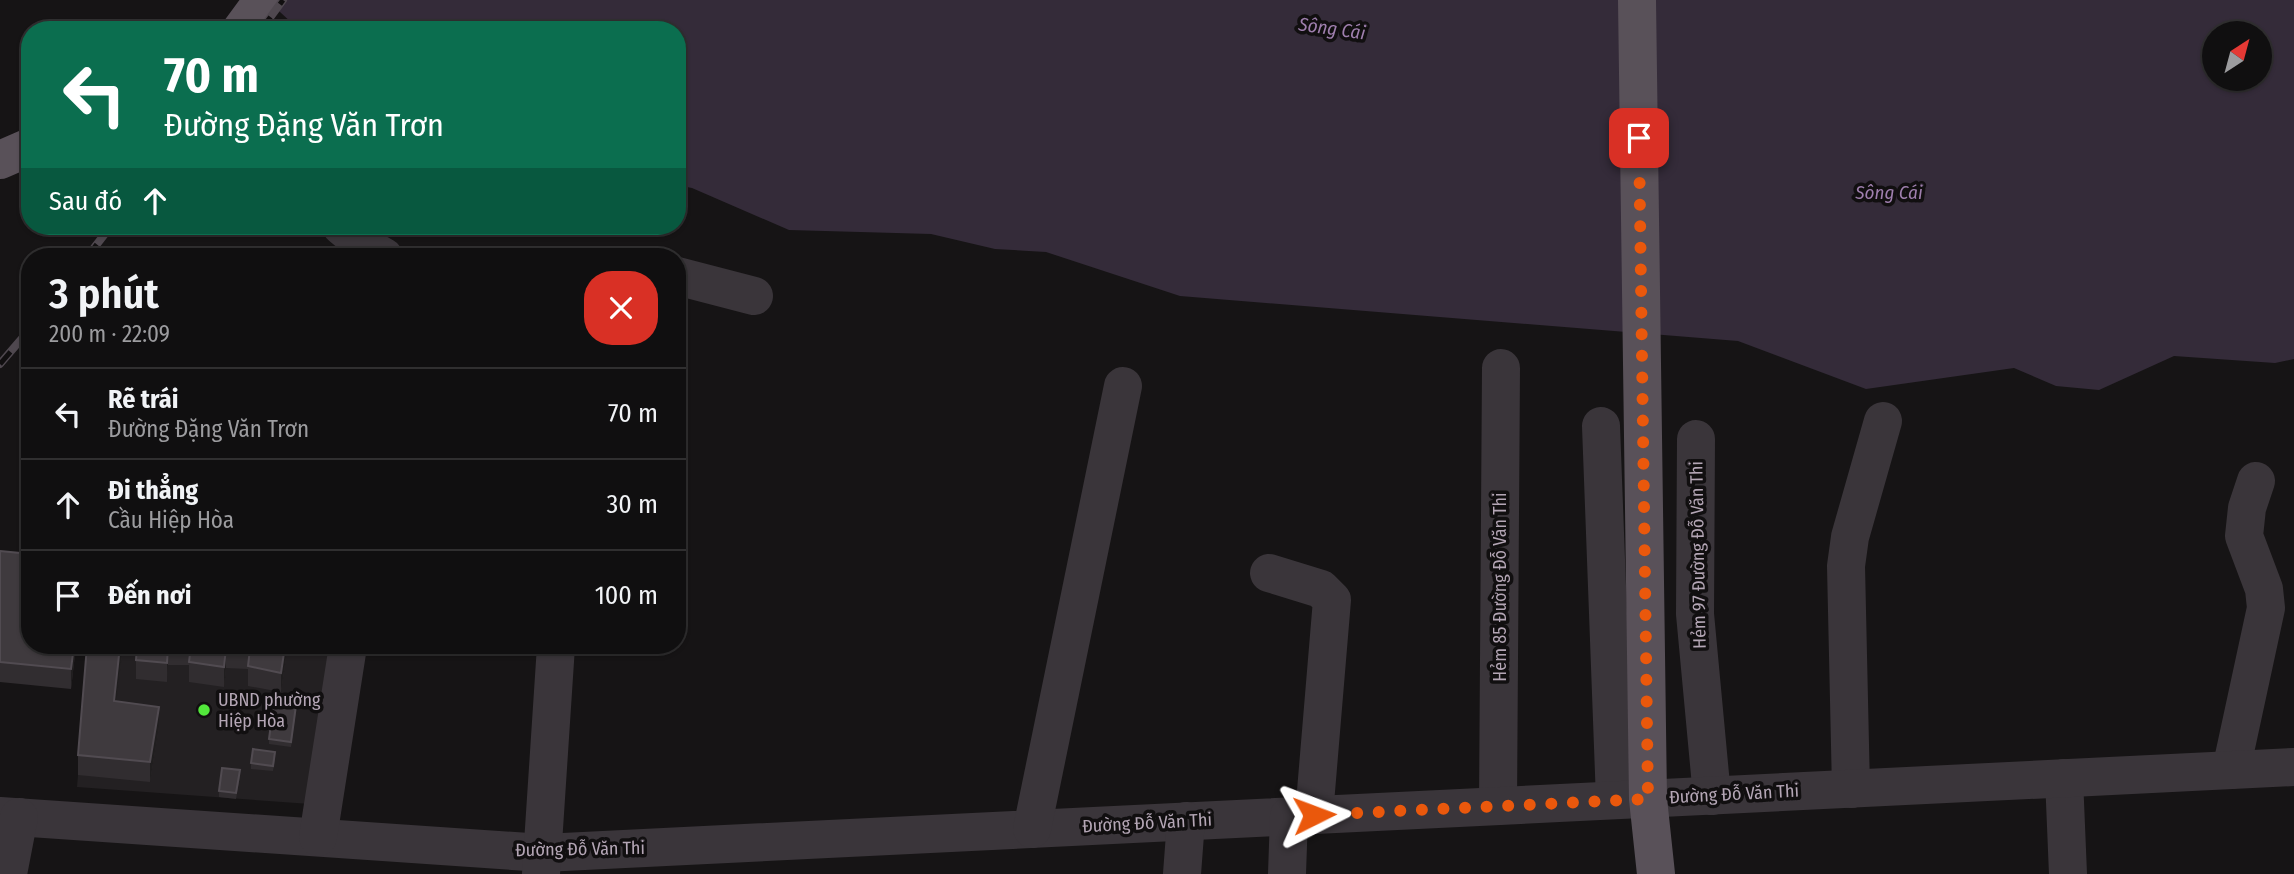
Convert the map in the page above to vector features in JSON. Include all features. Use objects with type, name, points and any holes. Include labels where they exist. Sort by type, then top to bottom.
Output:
[{"type":"main road","points":[[1637,0],[1644,625],[1648,694],[1631,799],[1656,874]]},
{"type":"main road","points":[[0,160],[21,150]]},
{"type":"street","points":[[352,235],[368,248]]},
{"type":"street","points":[[686,278],[754,296]]},
{"type":"street","name":"Hẻm 85 Đường Đỗ Văn Thi","points":[[1498,806],[1501,368]]},
{"type":"street","points":[[1032,829],[1123,386]]},
{"type":"street","points":[[1851,789],[1846,566],[1850,537],[1883,421]]},
{"type":"street","points":[[1601,426],[1631,799]]},
{"type":"street","name":"Hẻm 97 Đường Đỗ Văn Thi","points":[[1696,439],[1695,614],[1712,796]]},
{"type":"street","points":[[2231,770],[2266,608],[2264,589],[2244,536],[2247,508],[2256,481]]},
{"type":"street","points":[[1269,573],[1321,589],[1332,600],[1302,816],[1287,874]]},
{"type":"street","points":[[318,837],[347,654]]},
{"type":"street","points":[[542,863],[555,654]]},
{"type":"street","name":"Đường Đỗ Văn Thi","points":[[10,816],[318,837],[542,863],[1032,829],[2294,767]]},
{"type":"street","points":[[2064,778],[2068,874]]},
{"type":"street","points":[[8,874],[10,816]]},
{"type":"street","points":[[1182,874],[1185,821]]},
{"type":"shaded area","name":"UBND phường Hiệp Hòa","points":[[88,654],[334,654],[310,804],[77,787]]},
{"type":"water","name":"Sông Cái","points":[[267,0],[2294,0],[2294,359],[2275,363],[2174,356],[2099,390],[2056,386],[2014,368],[1866,389],[1738,341],[1180,296],[1046,252],[995,249],[931,234],[789,230],[686,187],[686,21],[290,21]]},
{"type":"building","points":[[0,551],[21,553],[21,654],[73,654],[71,669],[0,662]]},
{"type":"building","points":[[86,654],[119,654],[114,701],[159,707],[150,762],[78,755]]},
{"type":"building","points":[[136,654],[168,654],[167,663],[136,660]]},
{"type":"building","points":[[190,654],[225,654],[224,667],[189,662]]},
{"type":"building","points":[[249,654],[284,654],[281,673],[248,666]]},
{"type":"building","points":[[275,695],[297,698],[291,742],[269,739]]},
{"type":"building","points":[[253,749],[275,752],[273,766],[251,763]]},
{"type":"building","points":[[222,768],[240,770],[236,793],[219,791]]},
{"type":"railway","points":[[268,21],[283,0]]},
{"type":"railway","points":[[94,248],[104,235]]},
{"type":"railway","points":[[0,364],[21,340]]},
{"type":"place","name":"UBND phường Hiệp Hòa","points":[[204,710]]},
{"type":"route","points":[[1314,815],[1648,799],[1639,138]]}]
